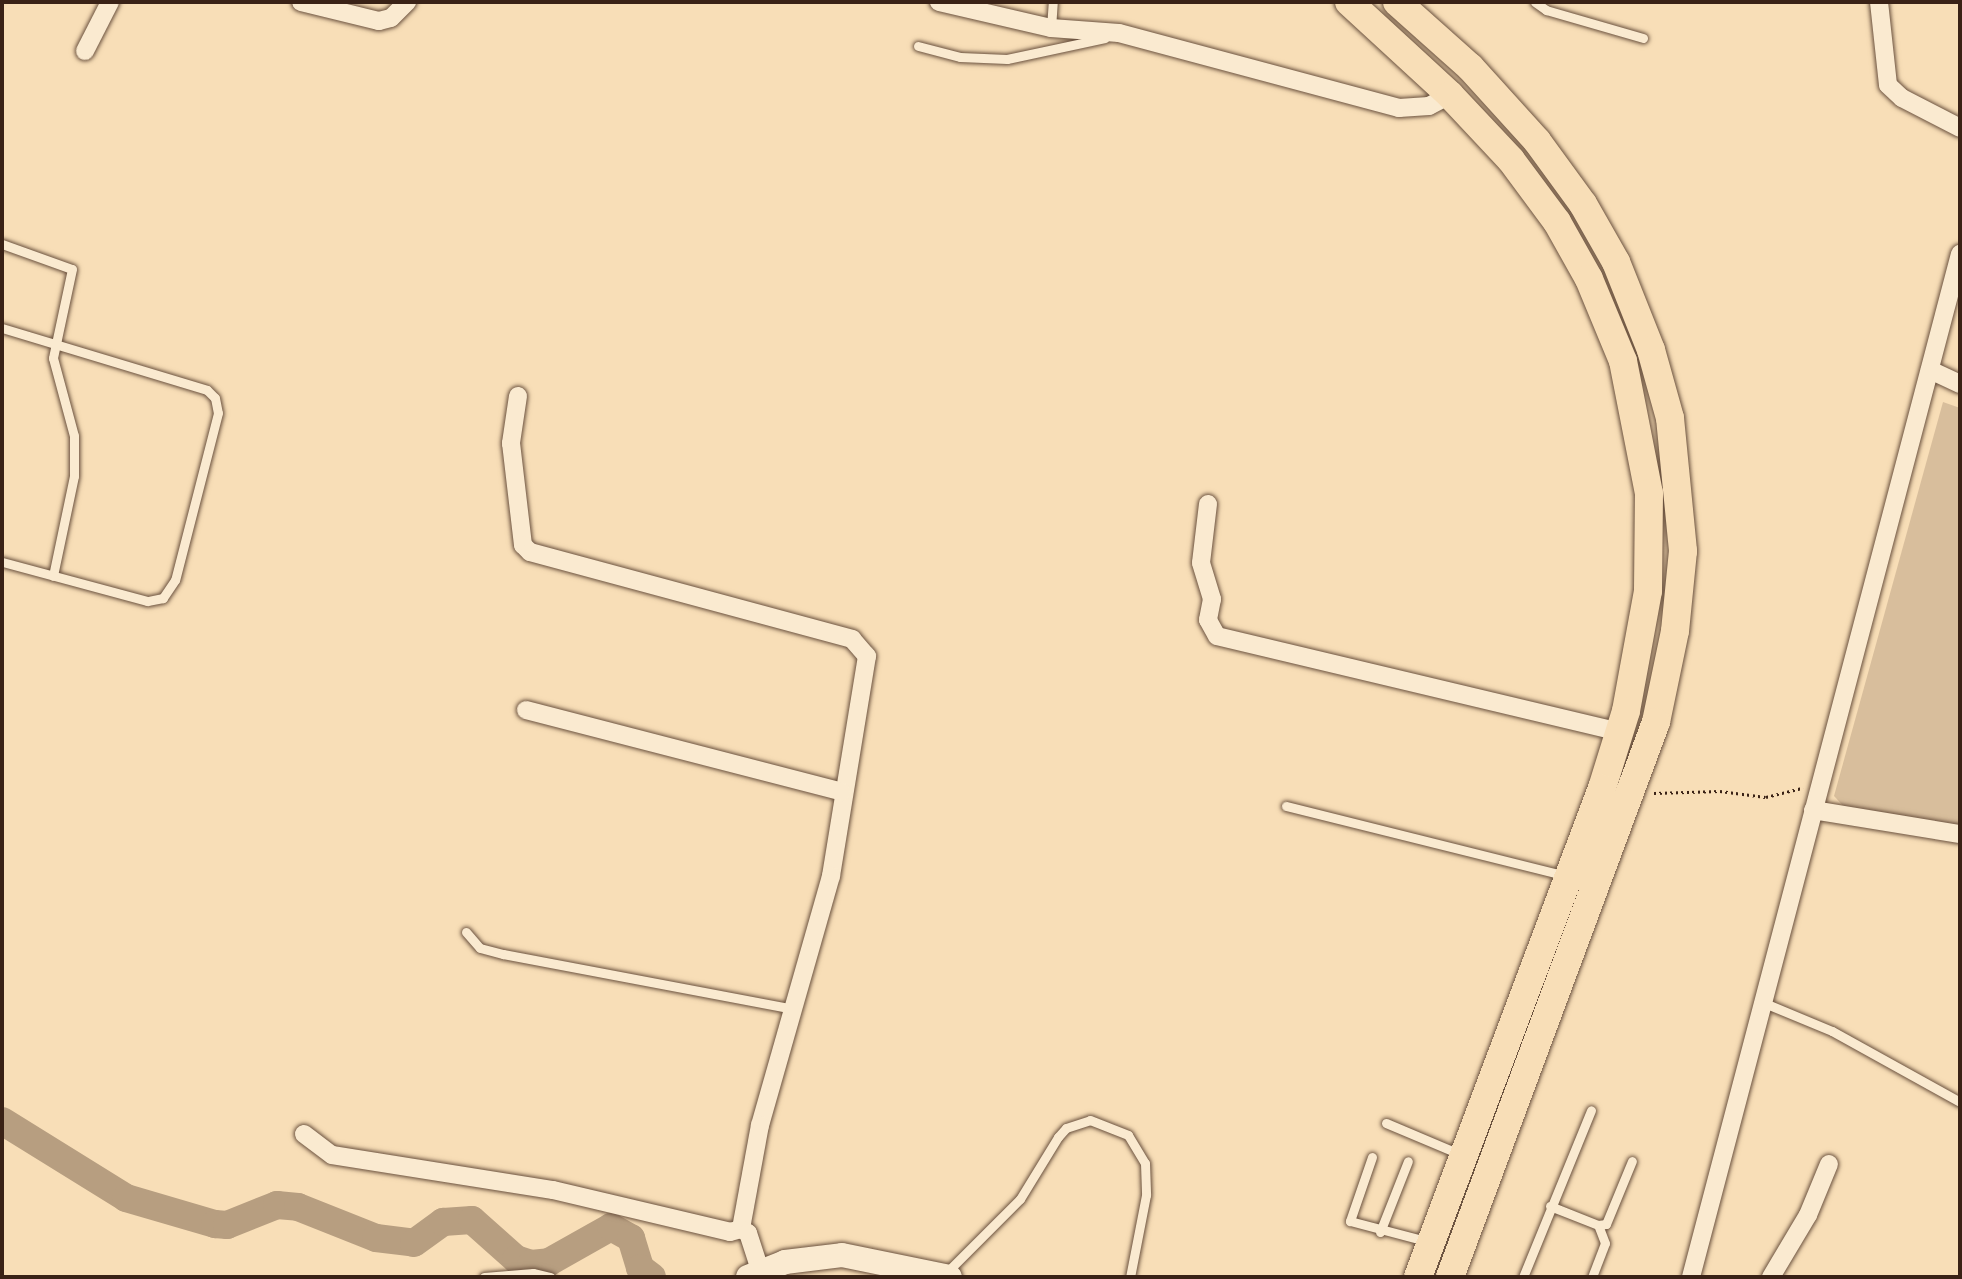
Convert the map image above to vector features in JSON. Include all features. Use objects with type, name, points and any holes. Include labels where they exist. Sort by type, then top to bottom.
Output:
[{"type":"highway","points":[[1349,2],[1450,95],[1511,160],[1557,222],[1589,279],[1623,360],[1649,494],[1650,555],[1639,654],[1620,732],[1418,1277]]},
{"type":"highway","points":[[1397,2],[1470,67],[1559,168],[1616,262],[1651,350],[1670,418],[1680,489],[1681,578],[1668,674],[1633,793],[1450,1277]]},
{"type":"main road","points":[[754,1274],[812,1256],[842,1255],[946,1276]]},
{"type":"street","points":[[85,51],[110,2]]},
{"type":"street","points":[[301,2],[379,20],[391,18],[407,2]]},
{"type":"street","points":[[939,2],[1051,28],[1119,33],[1399,108],[1429,106],[1450,95]]},
{"type":"street","points":[[1879,2],[1888,85],[1902,98],[1960,128]]},
{"type":"street","points":[[1691,1277],[1960,254]]},
{"type":"street","points":[[1930,370],[1960,384]]},
{"type":"street","points":[[519,396],[510,443],[523,545],[530,552],[852,639],[867,656],[842,792],[831,876],[796,1010],[760,1125],[741,1230]]},
{"type":"street","points":[[1208,504],[1201,564],[1212,598],[1208,620],[1217,636],[1620,732]]},
{"type":"street","points":[[526,710],[842,792]]},
{"type":"street","points":[[1815,804],[1960,835]]},
{"type":"street","points":[[304,1134],[332,1155],[552,1189],[730,1233],[741,1230],[748,1233],[754,1274]]},
{"type":"street","points":[[1771,1277],[1808,1215],[1829,1164]]},
{"type":"lane","points":[[1051,28],[1053,2]]},
{"type":"lane","points":[[1535,2],[1546,10],[1643,38]]},
{"type":"lane","points":[[918,46],[960,57],[1007,58],[1119,33]]},
{"type":"lane","points":[[2,244],[72,269],[72,282],[53,342],[53,358],[74,436],[75,477],[53,576]]},
{"type":"lane","points":[[2,328],[207,390],[215,398],[218,413],[170,593],[147,601],[2,562]]},
{"type":"lane","points":[[1286,806],[1568,876]]},
{"type":"lane","points":[[466,932],[480,947],[503,954],[796,1010]]},
{"type":"lane","points":[[1762,1002],[1832,1031],[1960,1102]]},
{"type":"lane","points":[[1522,1277],[1591,1110]]},
{"type":"lane","points":[[946,1276],[1020,1199],[1066,1128],[1090,1120],[1114,1126],[1128,1135],[1145,1163],[1146,1195],[1129,1277]]},
{"type":"lane","points":[[1386,1122],[1464,1155]]},
{"type":"lane","points":[[1372,1157],[1350,1221],[1380,1232],[1431,1242]]},
{"type":"lane","points":[[1380,1232],[1408,1161]]},
{"type":"lane","points":[[1598,1225],[1611,1218],[1632,1161]]},
{"type":"lane","points":[[1550,1206],[1598,1225],[1605,1243],[1592,1277]]},
{"type":"lane","points":[[484,1277],[533,1273],[551,1277]]},
{"type":"path","points":[[1633,793],[1720,791],[1766,797],[1802,788],[1815,804]]},
{"type":"shaded area","points":[[1943,402],[1960,408],[1960,825],[1847,810],[1834,796]]},
{"type":"waterway","points":[[2,1121],[126,1198],[215,1224],[227,1225],[277,1205],[298,1207],[376,1238],[414,1243],[443,1222],[472,1220],[516,1259],[531,1264],[549,1262],[611,1227],[631,1238],[640,1268],[652,1277]]}]
